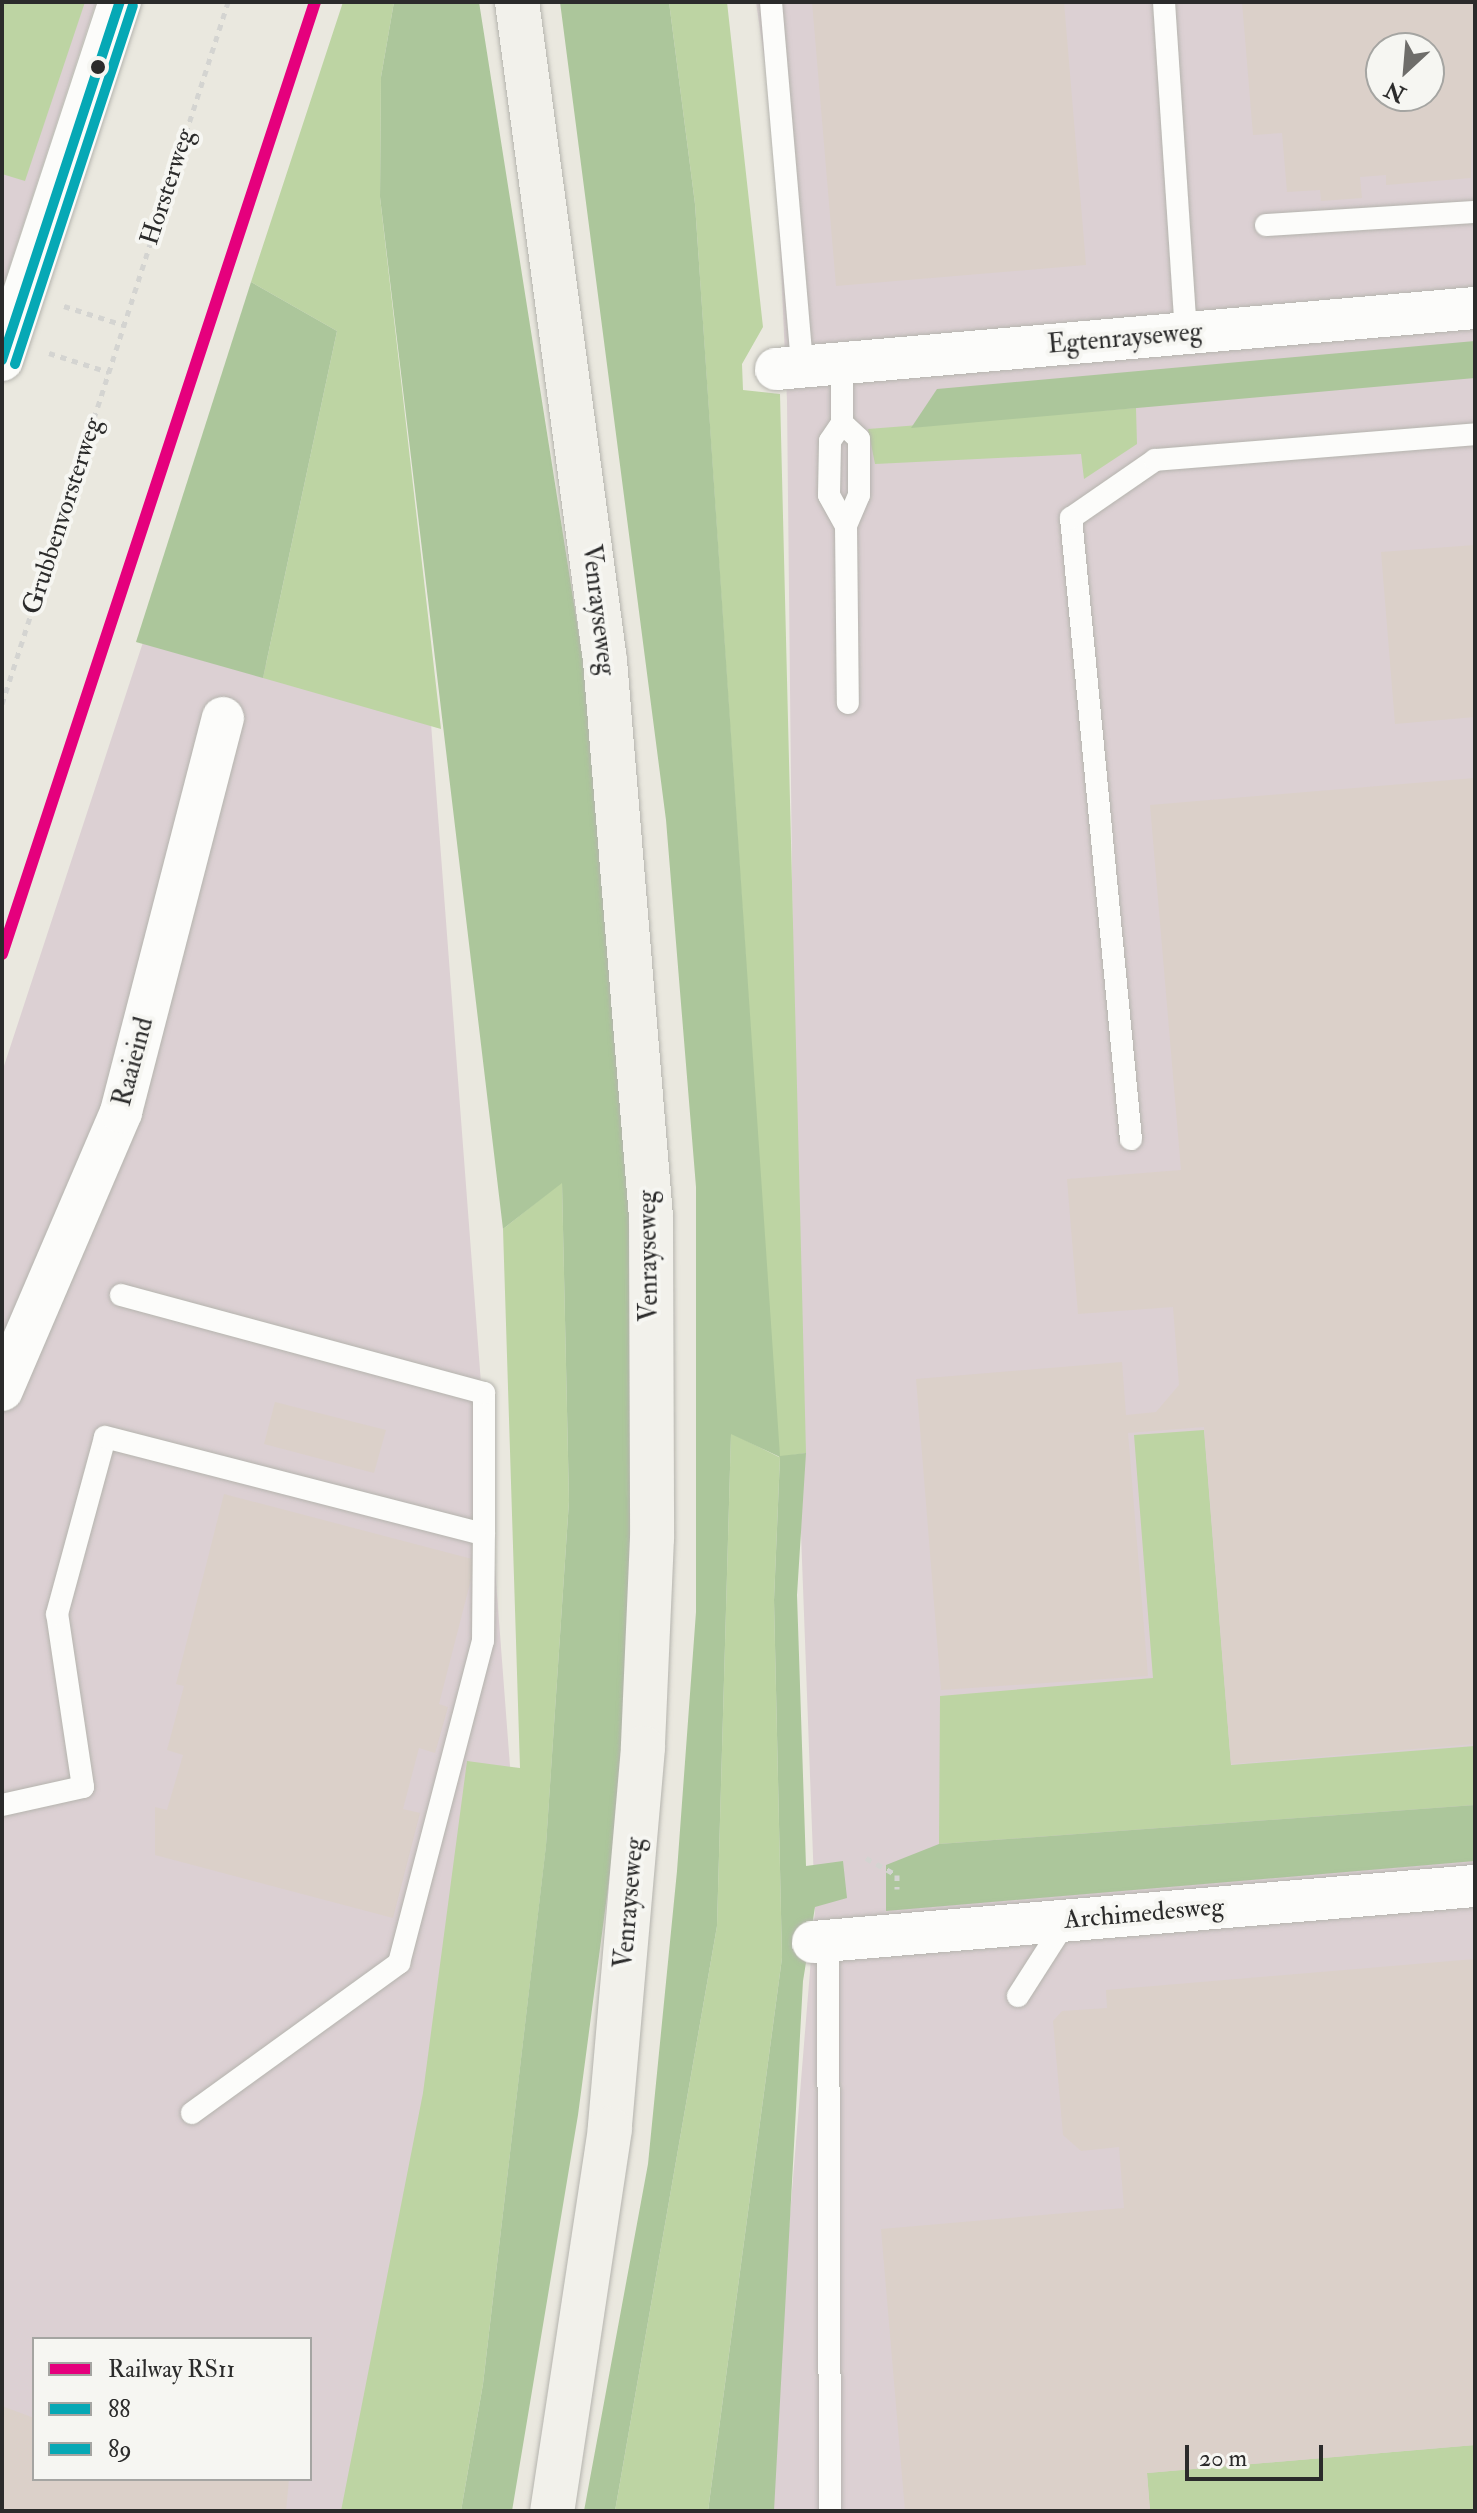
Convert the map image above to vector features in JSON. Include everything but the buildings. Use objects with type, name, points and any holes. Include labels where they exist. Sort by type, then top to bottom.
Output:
[{"type":"main road","name":"Venrayseweg","points":[[517,2],[605,661],[651,1217],[652,1538],[643,1748],[610,2129],[552,2511]]},
{"type":"street","points":[[10,324],[120,2]]},
{"type":"street","name":"Egtenrayseweg","points":[[807,366],[1475,308]]},
{"type":"street","name":"Raaieind","points":[[2,1390],[121,1112],[223,718]]},
{"type":"street","name":"Archimedesweg","points":[[820,1941],[1475,1886]]},
{"type":"lane","points":[[771,2],[807,366],[842,423],[830,441],[829,495],[846,526],[848,703]]},
{"type":"lane","points":[[1164,2],[1186,333]]},
{"type":"lane","points":[[1266,225],[1475,212]]},
{"type":"lane","points":[[1131,1139],[1071,518],[1155,460],[1475,434]]},
{"type":"lane","points":[[121,1295],[484,1393],[483,1641],[399,1963],[192,2113]]},
{"type":"lane","points":[[2,1805],[83,1787],[57,1614],[105,1437],[484,1534]]},
{"type":"lane","points":[[1018,1996],[1066,1921]]},
{"type":"lane","points":[[820,1941],[830,2511]]},
{"type":"path","name":"Horsterweg","points":[[109,372],[228,2]]},
{"type":"path","points":[[10,324],[124,325]]},
{"type":"path","points":[[10,324],[109,372]]},
{"type":"path","name":"Grubbenvorsterweg","points":[[2,704],[109,372]]},
{"type":"path","points":[[866,1858],[897,1875],[898,1898]]},
{"type":"shaded area","points":[[2,2],[96,2],[2,290]]},
{"type":"shaded area","points":[[756,2],[1475,2],[1475,2511],[742,2511],[773,2422],[815,1910],[798,1453],[787,401],[775,131]]},
{"type":"shaded area","points":[[147,630],[430,710],[514,1819],[390,2511],[2,2511],[2,1072]]},
{"type":"green space","points":[[2,2],[85,2],[25,181],[2,174]]},
{"type":"green space","points":[[343,2],[394,2],[381,77],[380,197],[441,729],[263,678],[337,331],[251,282]]},
{"type":"green space","points":[[394,2],[479,2],[595,737],[637,1288],[635,1628],[621,1790],[578,2115],[512,2511],[461,2511],[483,2384],[546,1845],[569,1501],[562,1183],[503,1229],[380,197],[381,77]]},
{"type":"green space","points":[[560,2],[669,2],[695,204],[780,1456],[806,1453],[797,1595],[806,1866],[843,1861],[847,1898],[815,1907],[803,1981],[774,2511],[708,2511],[782,1958],[774,1600],[780,1457],[731,1434],[717,1926],[615,2511],[584,2511],[648,2164],[677,1871],[696,1612],[696,1187],[666,820]]},
{"type":"green space","points":[[669,2],[727,2],[763,327],[742,364],[743,390],[780,394],[806,1453],[780,1457],[774,1600],[782,1958],[708,2511],[615,2511],[717,1926],[731,1433],[779,1457],[695,204]]},
{"type":"green space","points":[[251,282],[337,331],[263,678],[136,642]]},
{"type":"green space","points":[[1475,341],[1475,378],[911,428],[937,389]]},
{"type":"green space","points":[[1136,408],[1137,444],[1084,479],[1081,454],[875,464],[868,429]]},
{"type":"green space","points":[[562,1182],[569,1501],[546,1846],[483,2384],[461,2511],[341,2511],[423,2093],[467,1761],[520,1768],[503,1229]]},
{"type":"green space","points":[[1204,1430],[1231,1765],[1475,1746],[1475,1805],[939,1844],[940,1696],[1153,1678],[1134,1435]]},
{"type":"green space","points":[[1475,1805],[1475,1861],[886,1911],[886,1865],[939,1844]]},
{"type":"green space","points":[[1475,2445],[1475,2511],[1150,2511],[1147,2473]]},
{"type":"rail line","name":"RS11","points":[[2,954],[315,2]]},
{"type":"transit line","name":"88","points":[[2,360],[120,2]]},
{"type":"transit line","name":"89","points":[[15,364],[133,6]]}]
